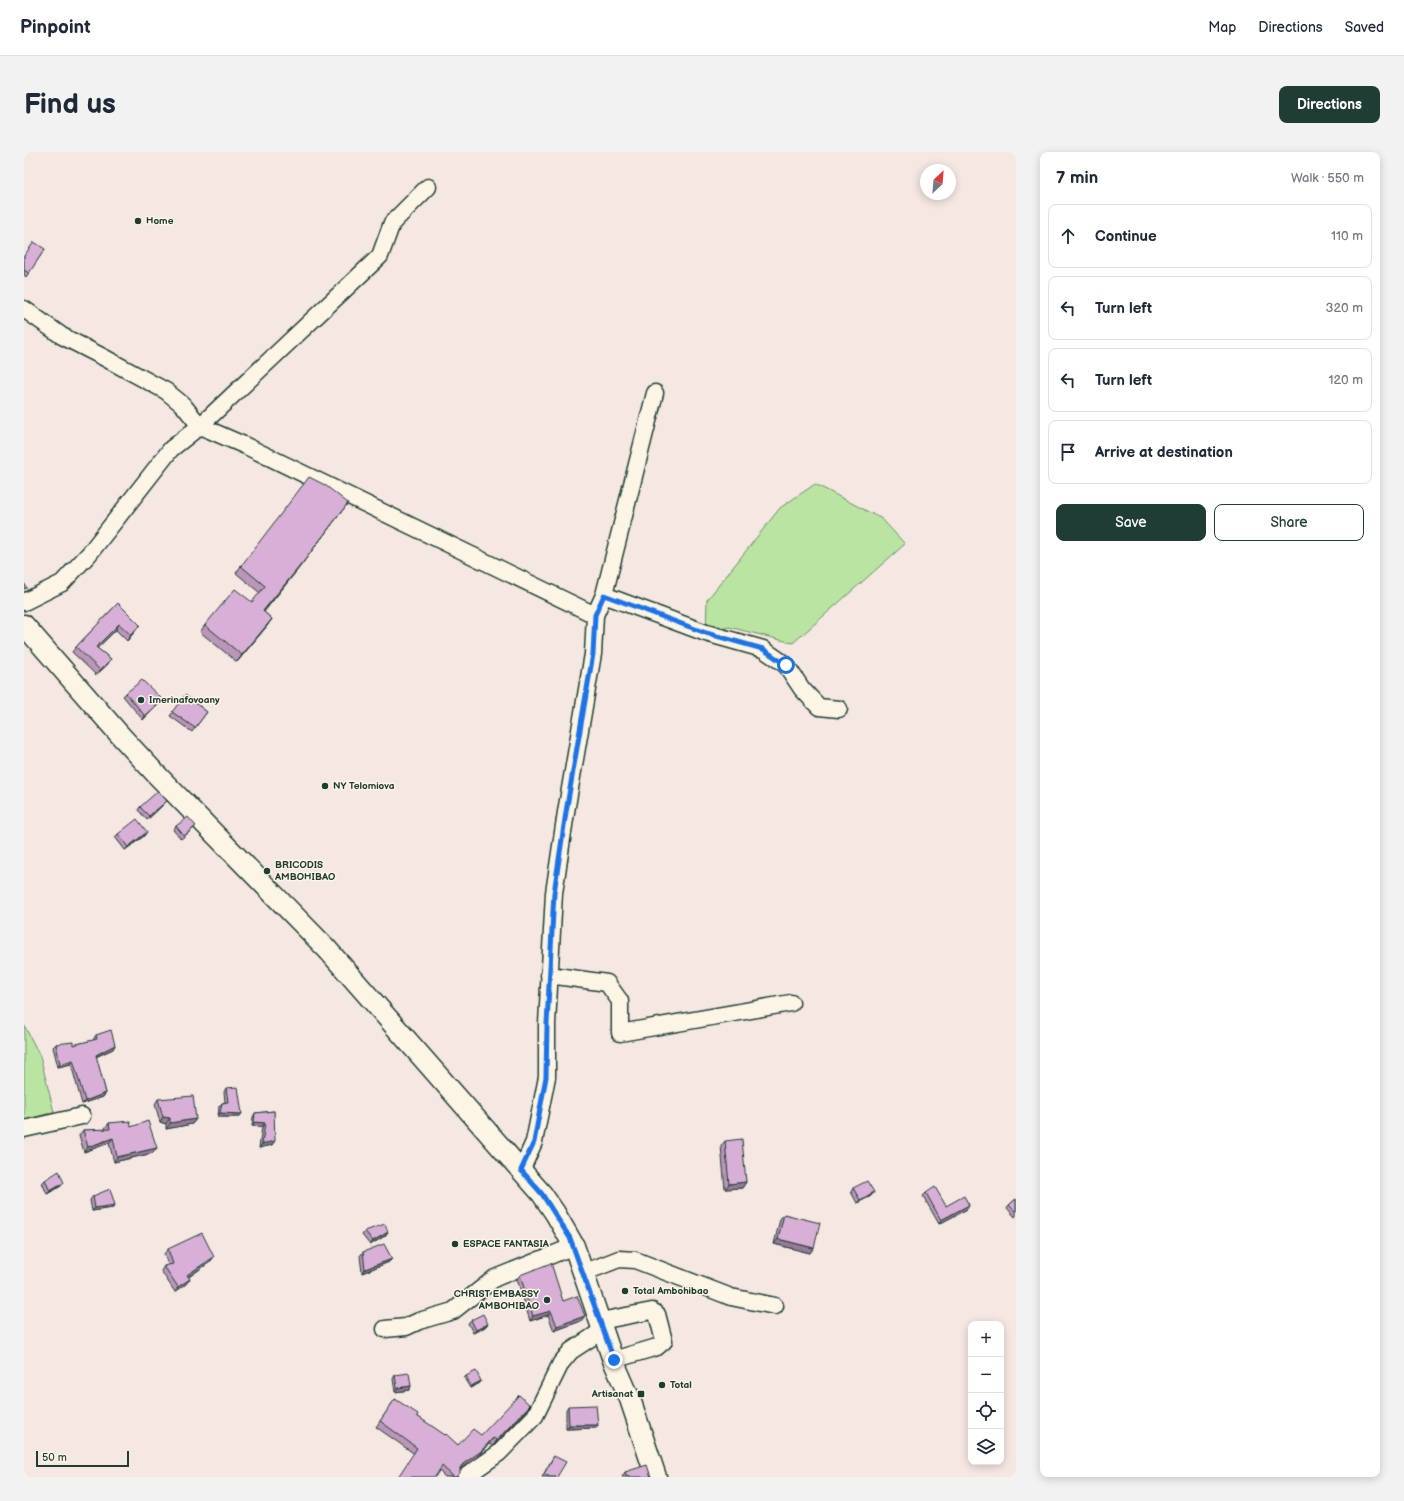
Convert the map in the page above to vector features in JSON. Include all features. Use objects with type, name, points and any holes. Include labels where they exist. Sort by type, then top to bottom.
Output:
[{"type":"main road","points":[[24,625],[146,762],[327,949],[542,1194],[574,1246],[582,1273],[630,1399],[656,1477]]},
{"type":"street","points":[[24,602],[62,583],[89,554],[171,449],[200,426],[380,256],[392,223],[428,187]]},
{"type":"street","points":[[24,308],[62,336],[104,356],[166,391],[183,405],[200,426],[246,446],[595,615]]},
{"type":"street","points":[[521,1170],[534,1142],[546,1077],[547,1024],[554,893],[566,812],[593,654],[595,615],[604,595],[655,393]]},
{"type":"street","points":[[604,595],[706,633],[763,649],[786,665],[802,689],[819,707],[839,709]]},
{"type":"street","points":[[550,975],[607,983],[620,1001],[620,1033],[791,1003]]},
{"type":"street","points":[[24,1128],[82,1116]]},
{"type":"street","points":[[385,1329],[406,1327],[419,1321],[453,1311],[495,1278],[574,1246]]},
{"type":"street","points":[[582,1273],[619,1259],[635,1260],[731,1297],[775,1306]]},
{"type":"street","points":[[465,1477],[499,1453],[535,1416],[561,1363],[570,1351],[602,1325],[652,1311],[657,1314],[664,1341],[662,1344],[657,1347],[614,1360]]},
{"type":"green space","points":[[815,484],[882,519],[905,544],[793,643],[729,627],[706,633],[707,600],[780,508]]},
{"type":"green space","points":[[24,1025],[40,1056],[54,1112],[24,1120]]},
{"type":"building","points":[[34,242],[45,249],[29,273],[24,270],[24,256]]},
{"type":"building","points":[[309,477],[325,485],[348,503],[304,561],[263,611],[272,619],[242,655],[205,625],[235,589],[252,602],[265,586],[241,566]]},
{"type":"building","points":[[118,603],[140,625],[131,635],[119,624],[96,647],[111,659],[100,670],[76,647]]},
{"type":"building","name":"Imerinafovoany","points":[[142,680],[163,700],[145,716],[126,693]]},
{"type":"building","points":[[185,695],[207,712],[195,728],[172,712]]},
{"type":"building","points":[[158,791],[167,801],[149,816],[140,807]]},
{"type":"building","points":[[188,817],[196,826],[184,836],[176,826]]},
{"type":"building","points":[[137,819],[147,832],[128,847],[118,834]]},
{"type":"building","points":[[111,1030],[115,1045],[96,1055],[106,1093],[85,1101],[73,1060],[60,1064],[56,1044],[73,1042],[73,1045],[97,1039],[96,1035]]},
{"type":"building","points":[[238,1087],[242,1114],[220,1113],[222,1103],[228,1102],[226,1088]]},
{"type":"building","points":[[193,1096],[196,1119],[170,1123],[170,1118],[163,1117],[158,1099]]},
{"type":"building","points":[[274,1111],[275,1141],[262,1144],[265,1123],[254,1122],[255,1113]]},
{"type":"building","points":[[130,1121],[131,1127],[148,1121],[157,1148],[117,1157],[113,1138],[88,1147],[83,1130],[110,1129],[109,1123]]},
{"type":"building","points":[[742,1139],[746,1182],[729,1184],[725,1141]]},
{"type":"building","points":[[59,1171],[64,1183],[50,1191],[45,1180]]},
{"type":"building","points":[[867,1181],[874,1192],[860,1200],[853,1188]]},
{"type":"building","points":[[935,1187],[946,1206],[964,1196],[969,1205],[941,1220],[926,1193]]},
{"type":"building","points":[[110,1189],[115,1205],[95,1208],[93,1196]]},
{"type":"building","points":[[1016,1199],[1016,1212],[1009,1205]]},
{"type":"building","points":[[784,1214],[820,1223],[814,1248],[778,1239]]},
{"type":"building","points":[[385,1224],[388,1232],[373,1241],[365,1231]]},
{"type":"building","points":[[202,1233],[214,1257],[187,1275],[190,1279],[178,1287],[164,1266],[173,1264],[168,1249]]},
{"type":"building","points":[[384,1244],[392,1259],[365,1269],[363,1252]]},
{"type":"building","points":[[551,1263],[563,1301],[577,1296],[585,1316],[557,1326],[551,1311],[533,1316],[520,1275]]},
{"type":"building","points":[[483,1314],[488,1324],[476,1330],[471,1320]]},
{"type":"building","points":[[476,1371],[481,1381],[471,1386],[466,1376]]},
{"type":"building","points":[[409,1373],[411,1386],[397,1388],[395,1375]]},
{"type":"building","points":[[519,1395],[530,1405],[497,1440],[493,1438],[480,1452],[463,1464],[460,1468],[460,1473],[456,1477],[454,1477],[442,1466],[435,1477],[398,1477],[417,1448],[380,1421],[395,1399],[418,1414],[417,1416],[445,1435],[446,1434],[458,1445],[473,1429],[481,1435]]},
{"type":"building","points":[[596,1405],[598,1425],[569,1425],[568,1406]]},
{"type":"building","points":[[554,1456],[566,1462],[557,1477],[550,1477],[544,1474]]},
{"type":"building","points":[[647,1465],[651,1477],[627,1477],[625,1472]]},
{"type":"place","name":"Home","points":[[138,221]]},
{"type":"place","name":"Imerinafovoany","points":[[141,700]]},
{"type":"place","name":"NY Telomiova","points":[[325,786]]},
{"type":"place","name":"BRICODIS AMBOHIBAO","points":[[267,871]]},
{"type":"place","name":"ESPACE FANTASIA","points":[[455,1244]]},
{"type":"place","name":"Total Ambohibao","points":[[625,1291]]},
{"type":"place","name":"CHRIST EMBASSY AMBOHIBAO","points":[[547,1300]]},
{"type":"place","name":"Total","points":[[662,1385]]},
{"type":"place","name":"Artisanat","points":[[641,1394]]},
{"type":"route","points":[[614,1360],[582,1273],[574,1246],[542,1194],[521,1170],[534,1142],[546,1077],[547,1024],[554,893],[566,812],[593,654],[595,615],[604,595],[706,633],[763,649],[786,665]]}]
